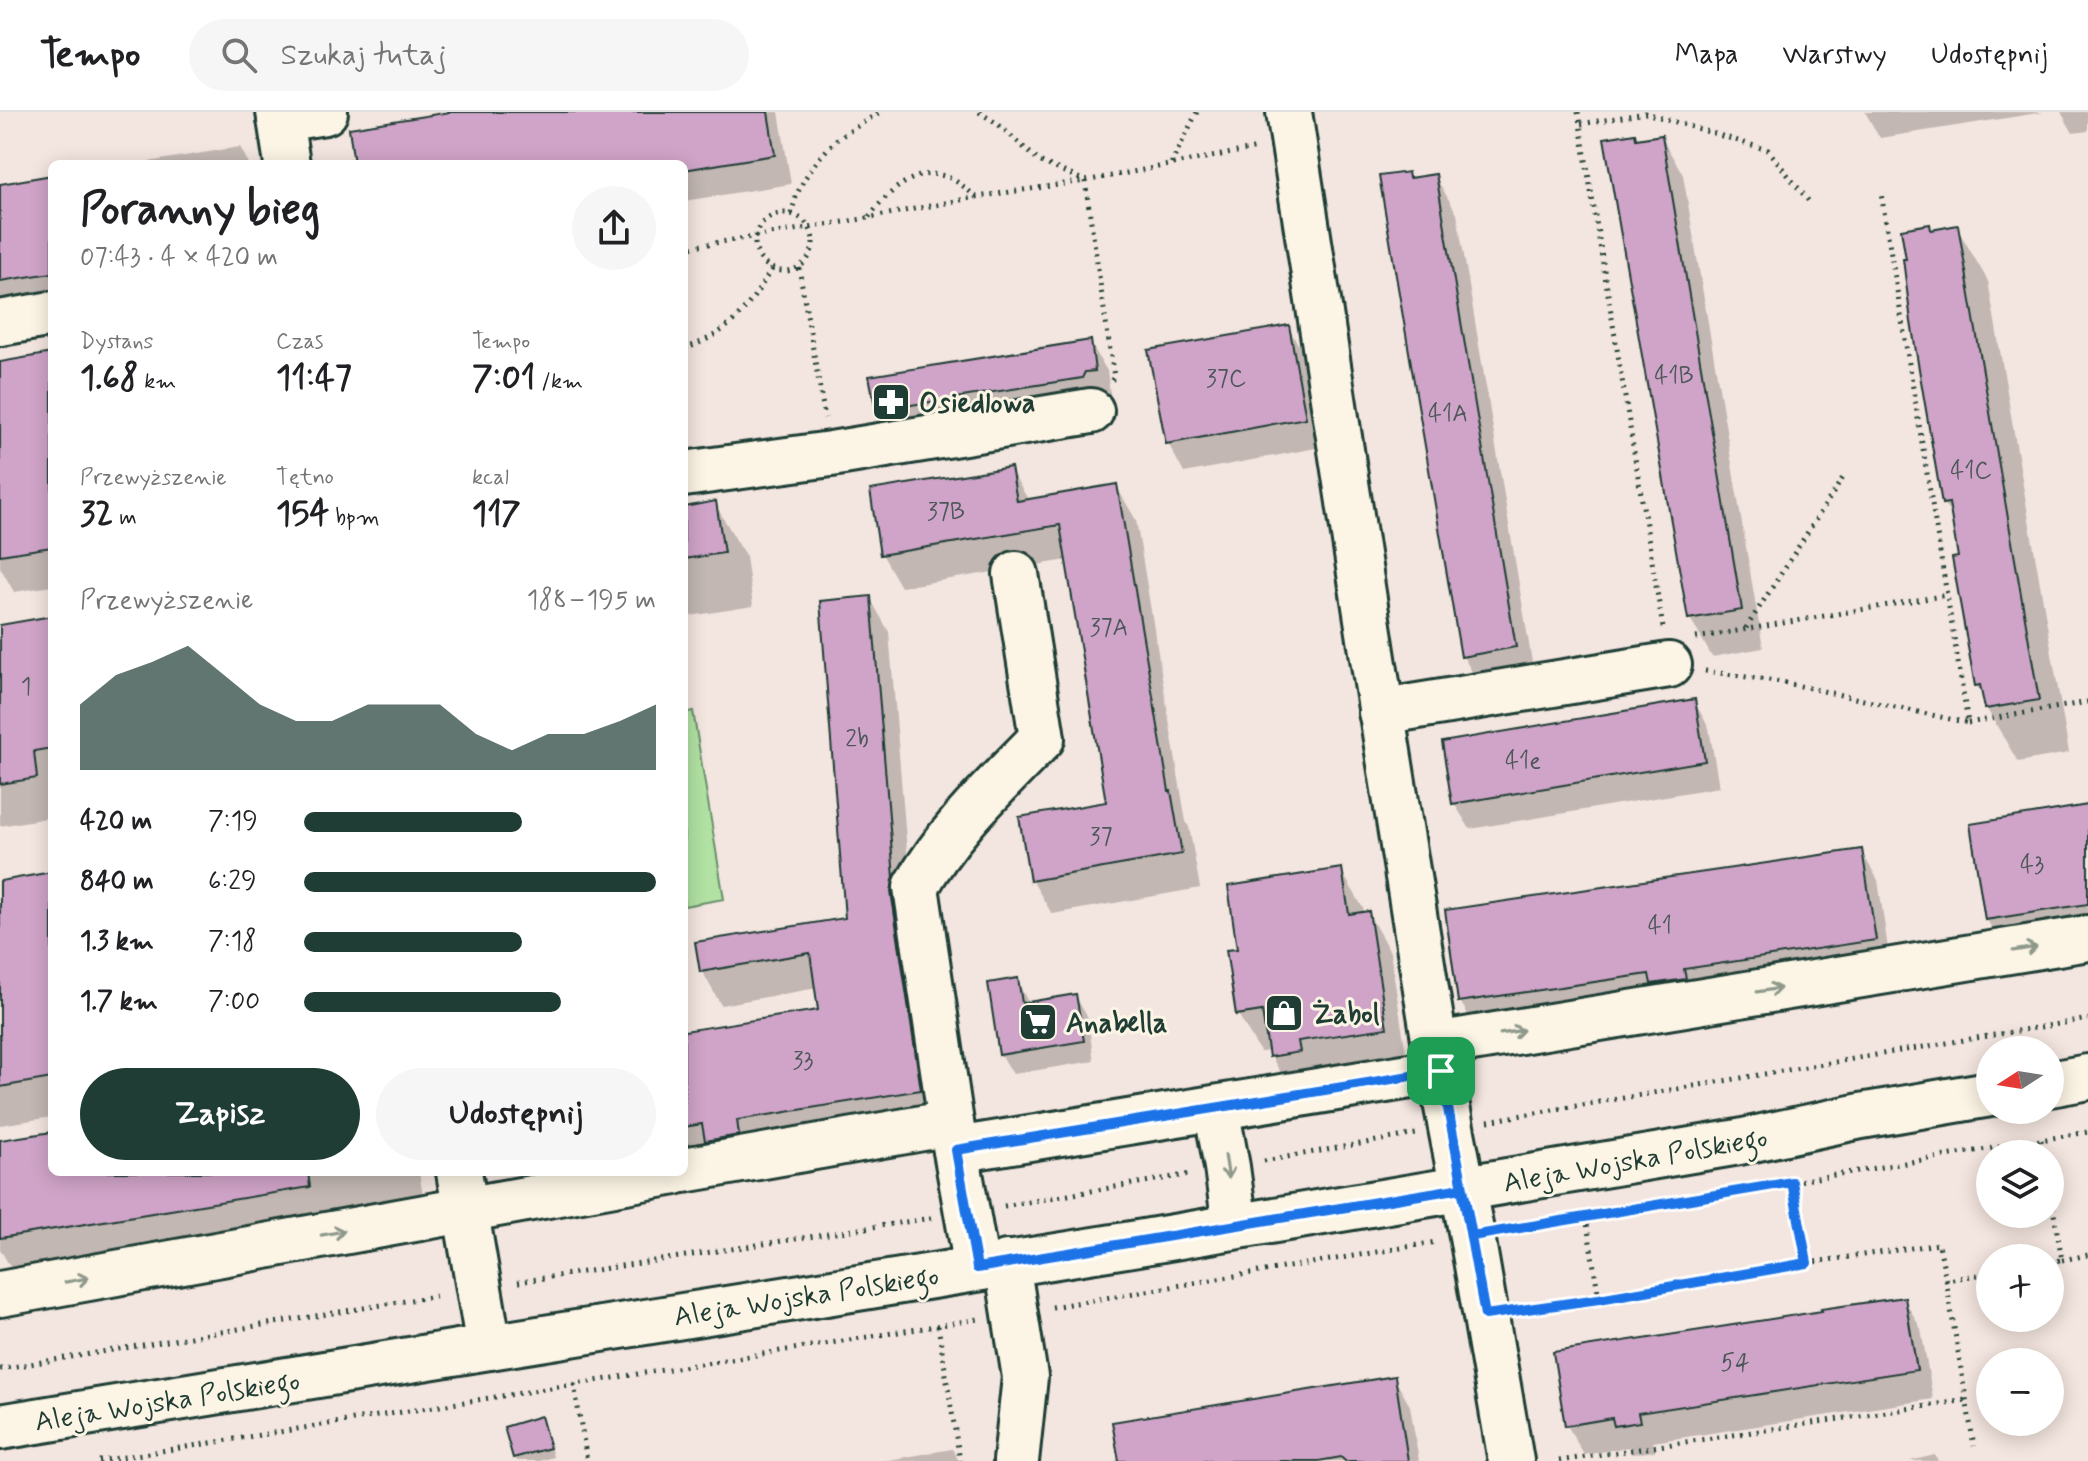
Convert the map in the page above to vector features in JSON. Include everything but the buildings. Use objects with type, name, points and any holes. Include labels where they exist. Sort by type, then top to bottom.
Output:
[{"type":"main road","points":[[286,160],[279,116],[325,112]]},
{"type":"main road","points":[[1291,127],[1438,1058],[1511,1461]]},
{"type":"main road","points":[[0,323],[48,315]]},
{"type":"main road","points":[[688,473],[831,454],[1091,411]]},
{"type":"main road","points":[[1016,574],[1042,738],[963,821],[916,887],[953,1137],[968,1212],[1015,1313],[1025,1377],[1016,1461]]},
{"type":"main road","points":[[1381,712],[1667,654]]},
{"type":"main road","points":[[688,1170],[1216,1108],[1438,1058],[2088,938]]},
{"type":"main road","points":[[2064,1081],[2088,1077]]},
{"type":"main road","name":"Aleja Wojska Polskiego","points":[[0,1427],[1739,1142],[1861,1116],[1976,1096]]},
{"type":"main road","points":[[1216,1108],[1235,1226]]},
{"type":"main road","points":[[0,1294],[462,1190],[628,1176]]},
{"type":"main road","points":[[462,1190],[489,1347]]},
{"type":"path","points":[[791,214],[801,186],[821,156],[837,139],[880,112]]},
{"type":"path","points":[[979,112],[998,124],[1039,161],[1085,181]]},
{"type":"path","points":[[1170,165],[1197,112]]},
{"type":"path","points":[[1578,112],[1667,654]]},
{"type":"path","points":[[1581,124],[1646,113],[1768,150],[1811,204]]},
{"type":"path","points":[[688,247],[1170,165],[1291,127]]},
{"type":"path","points":[[868,218],[893,190],[917,177],[946,176],[976,197]]},
{"type":"path","points":[[1085,181],[1114,377],[1091,411]]},
{"type":"path","points":[[1881,193],[1968,723]]},
{"type":"path","points":[[781,213],[791,214],[799,217],[809,228],[813,237],[812,251],[799,268],[785,272],[772,269],[760,259],[755,237],[764,221],[781,213]]},
{"type":"path","points":[[799,268],[831,454]]},
{"type":"path","points":[[688,347],[734,323],[772,269]]},
{"type":"path","points":[[1746,629],[1844,476]]},
{"type":"path","points":[[1667,654],[1746,629],[1947,595]]},
{"type":"path","points":[[1667,654],[1968,723],[2088,702]]},
{"type":"path","points":[[0,1369],[479,1288],[968,1212],[2088,1019]]},
{"type":"path","points":[[2041,1140],[2088,1132]]},
{"type":"path","points":[[99,1461],[938,1326],[1976,1151]]},
{"type":"path","points":[[1792,1182],[1807,1263]]},
{"type":"path","points":[[1586,1217],[1599,1299]]},
{"type":"path","points":[[1485,1315],[1939,1244],[1974,1446]]},
{"type":"path","points":[[2064,1260],[2088,1255]]},
{"type":"path","points":[[1946,1280],[1976,1275]]},
{"type":"path","points":[[938,1326],[960,1461]]},
{"type":"path","points":[[574,1384],[587,1461]]},
{"type":"path","points":[[1559,1461],[1966,1400]]},
{"type":"green space","points":[[693,711],[724,899],[688,905],[688,712]]},
{"type":"place","name":"Osiedlowa","points":[[891,402]]},
{"type":"place","name":"Żabol","points":[[1284,1013]]},
{"type":"place","name":"Anabella","points":[[1038,1022]]},
{"type":"route","points":[[1441,1071],[1472,1236],[1792,1182],[1807,1263],[1485,1315],[1462,1188],[977,1268],[956,1150],[1441,1071]]}]
